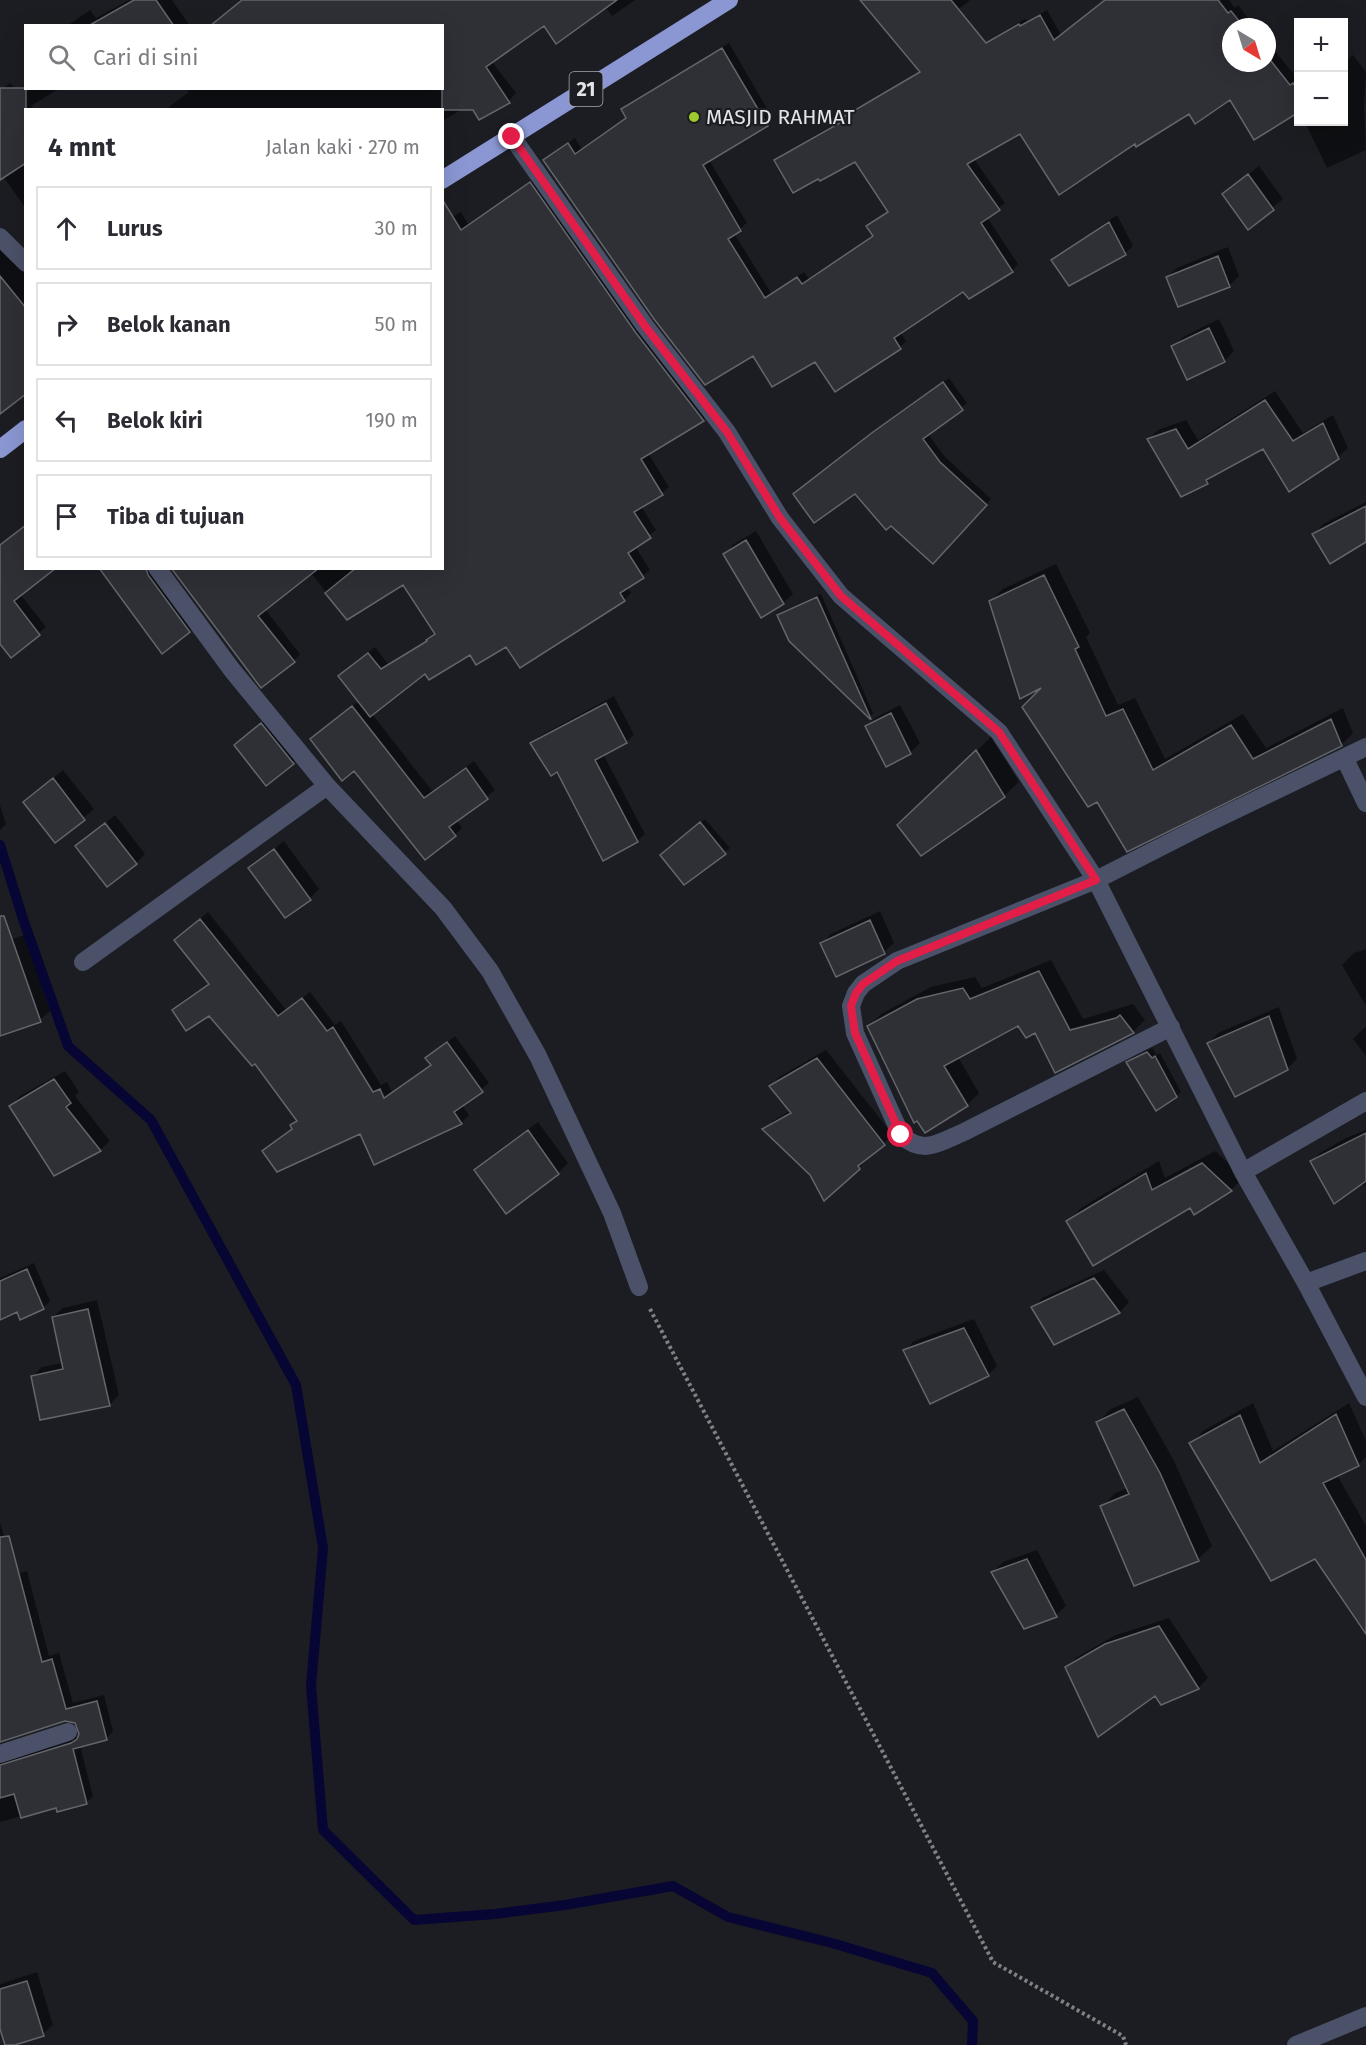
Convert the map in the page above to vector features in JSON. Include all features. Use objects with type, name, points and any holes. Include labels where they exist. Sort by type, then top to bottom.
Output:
[{"type":"highway","name":"21","points":[[444,179],[729,0]]},
{"type":"highway","points":[[0,449],[24,431]]},
{"type":"street","points":[[512,137],[645,326],[727,432],[780,518],[841,596],[999,732],[1096,880],[1243,1172],[1306,1282],[1366,1397]]},
{"type":"street","points":[[0,237],[24,262]]},
{"type":"street","points":[[158,570],[232,670],[327,786],[443,908],[490,972],[538,1056],[612,1213],[639,1287]]},
{"type":"street","points":[[1171,1027],[933,1146],[919,1146],[909,1142],[901,1135],[855,1033],[851,1006],[856,993],[863,984],[897,961],[1096,880],[1366,747]]},
{"type":"street","points":[[1345,759],[1366,803]]},
{"type":"street","points":[[83,962],[327,786]]},
{"type":"street","points":[[1243,1172],[1366,1101]]},
{"type":"street","points":[[1306,1282],[1366,1261]]},
{"type":"street","points":[[0,1754],[68,1732]]},
{"type":"street","points":[[1296,2045],[1366,2016]]},
{"type":"path","points":[[639,1287],[993,1962],[1123,2036],[1126,2045]]},
{"type":"building","points":[[134,0],[156,0],[173,24],[92,24]]},
{"type":"building","points":[[242,0],[617,0],[556,44],[544,26],[486,67],[510,103],[479,120],[473,110],[444,110],[442,108],[444,24],[212,24]]},
{"type":"building","points":[[860,0],[951,0],[986,43],[1040,15],[1054,40],[1105,0],[1218,0],[1228,13],[1231,11],[1237,18],[1222,18],[1222,72],[1276,72],[1276,67],[1290,85],[1294,84],[1294,115],[1254,140],[1230,100],[1195,124],[1189,114],[1136,147],[1135,144],[1059,195],[1020,134],[967,164],[1000,210],[981,223],[1013,272],[969,299],[963,292],[894,338],[901,349],[835,392],[815,362],[772,387],[753,356],[705,385],[654,319],[543,160],[568,143],[575,154],[626,118],[621,109],[722,48],[768,126],[703,165],[741,231],[728,239],[765,298],[797,277],[802,284],[873,236],[866,226],[888,212],[855,162],[793,193],[774,160],[845,120],[843,117],[920,72]]},
{"type":"building","points":[[0,88],[24,88],[26,108],[24,108],[24,164],[0,180]]},
{"type":"building","points":[[1248,174],[1274,210],[1248,230],[1222,194]]},
{"type":"building","points":[[530,182],[636,333],[704,421],[641,459],[663,495],[634,512],[651,538],[628,553],[644,578],[620,593],[625,601],[520,668],[506,647],[476,665],[470,655],[429,680],[425,674],[370,717],[338,676],[368,653],[381,669],[435,634],[403,585],[347,620],[325,593],[354,570],[444,570],[444,202],[461,230]]},
{"type":"building","points":[[1109,222],[1126,255],[1069,286],[1051,260]]},
{"type":"building","points":[[1218,256],[1230,287],[1178,307],[1166,277]]},
{"type":"building","points":[[0,276],[24,306],[24,396],[0,414]]},
{"type":"building","points":[[1209,328],[1225,362],[1187,380],[1171,346]]},
{"type":"building","points":[[943,382],[963,410],[923,439],[940,462],[987,505],[933,564],[891,526],[886,530],[855,494],[814,523],[793,494],[873,432]]},
{"type":"building","points":[[1265,400],[1293,441],[1323,423],[1339,459],[1289,492],[1263,449],[1206,480],[1208,484],[1181,497],[1147,439],[1176,429],[1188,449]]},
{"type":"building","points":[[1366,506],[1366,542],[1330,564],[1312,534]]},
{"type":"building","points":[[24,527],[24,570],[53,570],[14,601],[40,635],[11,658],[0,644],[0,545]]},
{"type":"building","points":[[746,540],[784,604],[761,618],[723,554]]},
{"type":"building","points":[[100,570],[147,570],[190,632],[162,654]]},
{"type":"building","points":[[172,570],[316,570],[258,616],[295,662],[261,688]]},
{"type":"building","points":[[1044,575],[1079,647],[1075,649],[1106,716],[1123,709],[1153,770],[1231,725],[1253,759],[1331,719],[1342,746],[1127,852],[1097,802],[1088,807],[1022,707],[1041,688],[1020,699],[989,601]]},
{"type":"building","points":[[817,597],[871,719],[789,641],[777,615]]},
{"type":"building","points":[[606,703],[627,743],[595,760],[638,842],[603,861],[557,772],[551,776],[530,743]]},
{"type":"building","points":[[352,706],[424,798],[466,768],[488,799],[449,827],[456,836],[425,860],[354,771],[342,781],[310,739]]},
{"type":"building","points":[[891,713],[911,754],[886,767],[865,726]]},
{"type":"building","points":[[261,723],[294,764],[266,786],[234,745]]},
{"type":"building","points":[[976,750],[1005,797],[921,856],[897,825]]},
{"type":"building","points":[[53,778],[85,820],[55,843],[23,802]]},
{"type":"building","points":[[700,822],[726,854],[684,885],[660,855]]},
{"type":"building","points":[[105,823],[137,864],[107,887],[75,846]]},
{"type":"building","points":[[274,849],[311,900],[285,918],[248,868]]},
{"type":"building","points":[[0,916],[4,916],[41,1022],[0,1036]]},
{"type":"building","points":[[200,919],[278,1016],[302,998],[327,1031],[333,1027],[373,1092],[380,1089],[384,1098],[431,1065],[425,1058],[447,1042],[483,1092],[454,1112],[462,1124],[374,1165],[360,1134],[277,1172],[262,1151],[292,1129],[290,1125],[297,1121],[255,1064],[252,1066],[209,1016],[186,1031],[172,1010],[209,984],[174,940]]},
{"type":"building","points":[[870,920],[885,954],[836,977],[820,943]]},
{"type":"building","points":[[1039,971],[1070,1030],[1120,1015],[1134,1033],[1055,1073],[1035,1033],[1026,1038],[1018,1026],[944,1066],[968,1106],[925,1133],[917,1121],[914,1123],[867,1026],[917,999],[963,988],[970,999]]},
{"type":"building","points":[[1269,1016],[1288,1070],[1235,1097],[1207,1043]]},
{"type":"building","points":[[1147,1052],[1152,1058],[1155,1056],[1177,1097],[1156,1111],[1126,1062]]},
{"type":"building","points":[[817,1058],[885,1145],[858,1166],[860,1169],[824,1201],[810,1175],[762,1129],[791,1113],[769,1086]]},
{"type":"building","points":[[54,1079],[71,1103],[66,1107],[101,1151],[54,1176],[9,1106]]},
{"type":"building","points":[[528,1130],[559,1174],[506,1214],[474,1170]]},
{"type":"building","points":[[1366,1133],[1366,1181],[1334,1204],[1310,1161]]},
{"type":"building","points":[[1202,1163],[1232,1191],[1194,1215],[1190,1208],[1093,1266],[1066,1221],[1146,1173],[1152,1190]]},
{"type":"building","points":[[27,1269],[44,1309],[20,1320],[17,1312],[0,1320],[0,1281]]},
{"type":"building","points":[[1094,1278],[1120,1313],[1054,1345],[1031,1307]]},
{"type":"building","points":[[88,1309],[110,1406],[40,1420],[31,1376],[63,1369],[52,1317]]},
{"type":"building","points":[[964,1328],[989,1376],[930,1404],[903,1350]]},
{"type":"building","points":[[1124,1409],[1160,1473],[1199,1561],[1134,1586],[1100,1506],[1129,1494],[1096,1422]]},
{"type":"building","points":[[1336,1414],[1359,1466],[1323,1483],[1366,1560],[1366,1634],[1315,1559],[1271,1581],[1189,1443],[1240,1415],[1260,1463]]},
{"type":"building","points":[[9,1536],[42,1662],[52,1659],[66,1709],[97,1701],[107,1740],[73,1749],[87,1804],[57,1812],[56,1808],[21,1818],[14,1794],[0,1798],[0,1765],[71,1743],[77,1739],[79,1734],[75,1723],[65,1721],[0,1742],[0,1537]]},
{"type":"building","points":[[1027,1559],[1057,1617],[1024,1629],[991,1572]]},
{"type":"building","points":[[1159,1626],[1199,1689],[1161,1705],[1155,1696],[1098,1737],[1065,1667],[1105,1644]]},
{"type":"building","points":[[27,1981],[44,2036],[15,2045],[5,2045],[0,2029],[0,1989]]},
{"type":"waterway","points":[[0,845],[23,919],[68,1046],[151,1120],[296,1385],[323,1548],[311,1686],[323,1830],[414,1920],[495,1914],[565,1905],[673,1886],[728,1917],[832,1943],[932,1973],[973,2021],[972,2045]]},
{"type":"place","name":"MASJID RAHMAT","points":[[694,117]]},
{"type":"route","points":[[512,137],[645,326],[727,432],[780,518],[841,596],[999,732],[1096,880],[897,961],[863,984],[856,993],[851,1006],[855,1033],[901,1135]]}]
